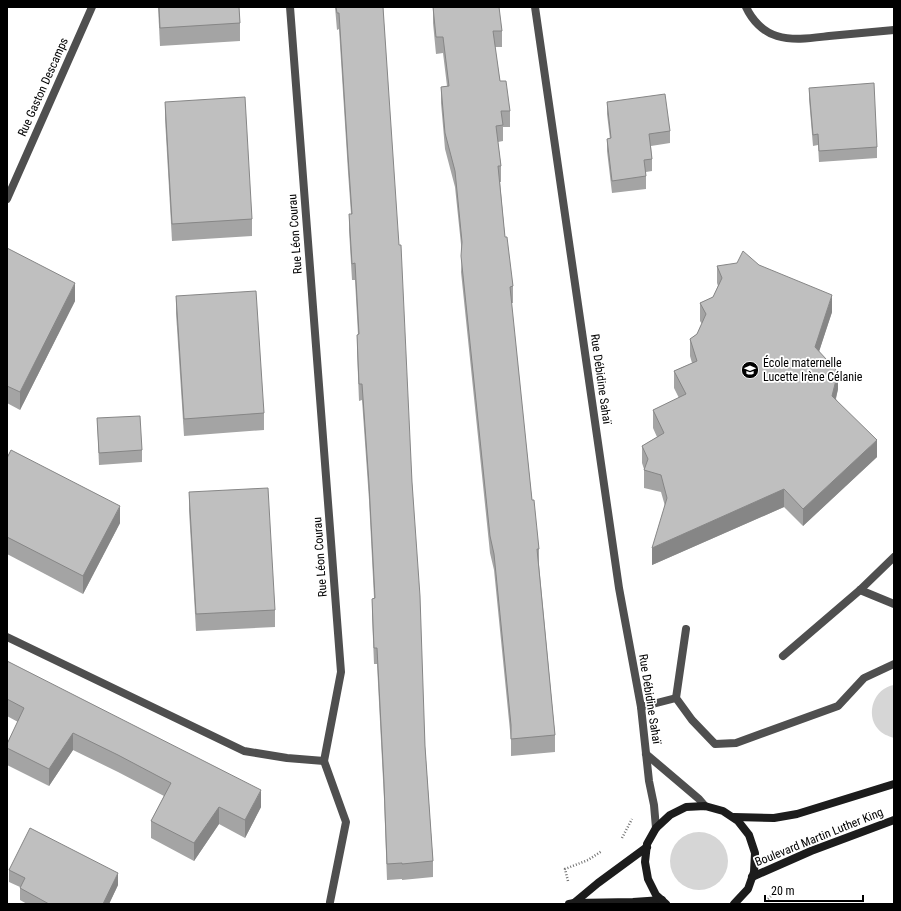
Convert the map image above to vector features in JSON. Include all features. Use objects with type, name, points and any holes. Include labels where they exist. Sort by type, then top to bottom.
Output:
[{"type":"main road","name":"Boulevard Martin Luther King","points":[[733,817],[774,818],[797,814],[894,784]]},
{"type":"main road","points":[[664,902],[656,895],[648,879],[645,862],[647,844],[656,828],[670,815],[686,807],[705,806],[723,810],[738,821],[749,835],[755,854],[754,872],[748,889],[734,904]]},
{"type":"main road","name":"Boulevard Martin Luther King","points":[[752,877],[811,851],[894,820]]},
{"type":"main road","points":[[572,903],[647,847]]},
{"type":"main road","points":[[572,903],[664,902]]},
{"type":"street","name":"Rue Gaston Descamps","points":[[7,199],[92,7]]},
{"type":"street","name":"Rue Léon Courau","points":[[290,7],[341,672],[324,761]]},
{"type":"street","name":"Rue Débidine Sahaï","points":[[535,7],[618,580],[641,707],[656,828]]},
{"type":"street","points":[[746,7],[749,13],[766,32],[776,36],[794,39],[894,30]]},
{"type":"street","points":[[784,656],[860,590],[894,557]]},
{"type":"street","points":[[860,590],[894,604]]},
{"type":"street","points":[[686,630],[676,698],[692,720],[715,744],[736,743],[838,706],[864,678],[894,664]]},
{"type":"street","points":[[7,638],[244,751],[287,758],[324,761],[346,822],[330,902]]},
{"type":"street","points":[[641,707],[676,698]]},
{"type":"street","points":[[646,754],[705,806]]},
{"type":"path","points":[[621,839],[633,817]]},
{"type":"path","points":[[572,903],[565,869],[588,860],[605,850]]},
{"type":"shaded area","points":[[894,685],[894,738],[883,734],[878,729],[874,723],[872,709],[877,696],[881,691]]},
{"type":"shaded area","points":[[693,832],[705,832],[720,840],[728,855],[728,867],[720,882],[705,890],[693,890],[678,882],[670,867],[670,855],[678,840]]},
{"type":"building","points":[[159,7],[239,7],[240,23],[160,28]]},
{"type":"building","points":[[336,7],[383,7],[399,245],[401,245],[412,482],[420,596],[425,746],[433,861],[402,864],[387,864],[377,648],[374,648],[372,599],[375,598],[369,484],[362,384],[359,384],[357,335],[359,334],[355,263],[352,264],[349,214],[352,214],[339,13],[337,13]]},
{"type":"building","points":[[433,7],[499,7],[502,31],[493,31],[500,81],[506,81],[510,111],[501,111],[503,125],[496,126],[501,166],[498,166],[505,237],[507,237],[513,286],[510,287],[532,500],[534,500],[539,549],[537,549],[555,735],[511,739],[511,725],[494,554],[490,536],[461,256],[462,242],[455,171],[445,133],[441,87],[449,86],[443,37],[436,37]]},
{"type":"building","points":[[874,83],[877,147],[819,151],[818,134],[813,135],[809,88]]},
{"type":"building","points":[[665,94],[670,131],[649,134],[652,159],[644,160],[646,176],[612,181],[607,139],[611,138],[607,102]]},
{"type":"building","points":[[245,97],[252,219],[172,224],[165,102]]},
{"type":"building","points":[[7,248],[75,283],[20,392],[7,386]]},
{"type":"building","points":[[743,251],[759,265],[832,295],[815,347],[838,372],[832,396],[877,440],[803,509],[784,489],[652,548],[667,498],[661,475],[644,470],[648,459],[642,446],[664,433],[653,410],[686,394],[674,371],[697,361],[690,339],[697,334],[706,314],[700,303],[713,297],[722,278],[717,266],[737,263]]},
{"type":"building","points":[[256,291],[264,413],[184,419],[176,296]]},
{"type":"building","points":[[140,416],[142,450],[99,453],[97,418]]},
{"type":"building","points":[[11,450],[120,506],[83,576],[7,537],[7,458]]},
{"type":"building","points":[[268,488],[275,610],[196,614],[189,492]]},
{"type":"building","points":[[7,661],[261,790],[245,820],[219,807],[194,843],[151,821],[171,783],[118,755],[73,733],[49,769],[7,748],[7,744],[24,708],[7,699]]},
{"type":"building","points":[[30,828],[118,873],[103,904],[49,904],[20,888],[25,878],[9,870]]},
{"type":"place","name":"École maternelle Lucette Irène Célanie","points":[[750,370]]}]
